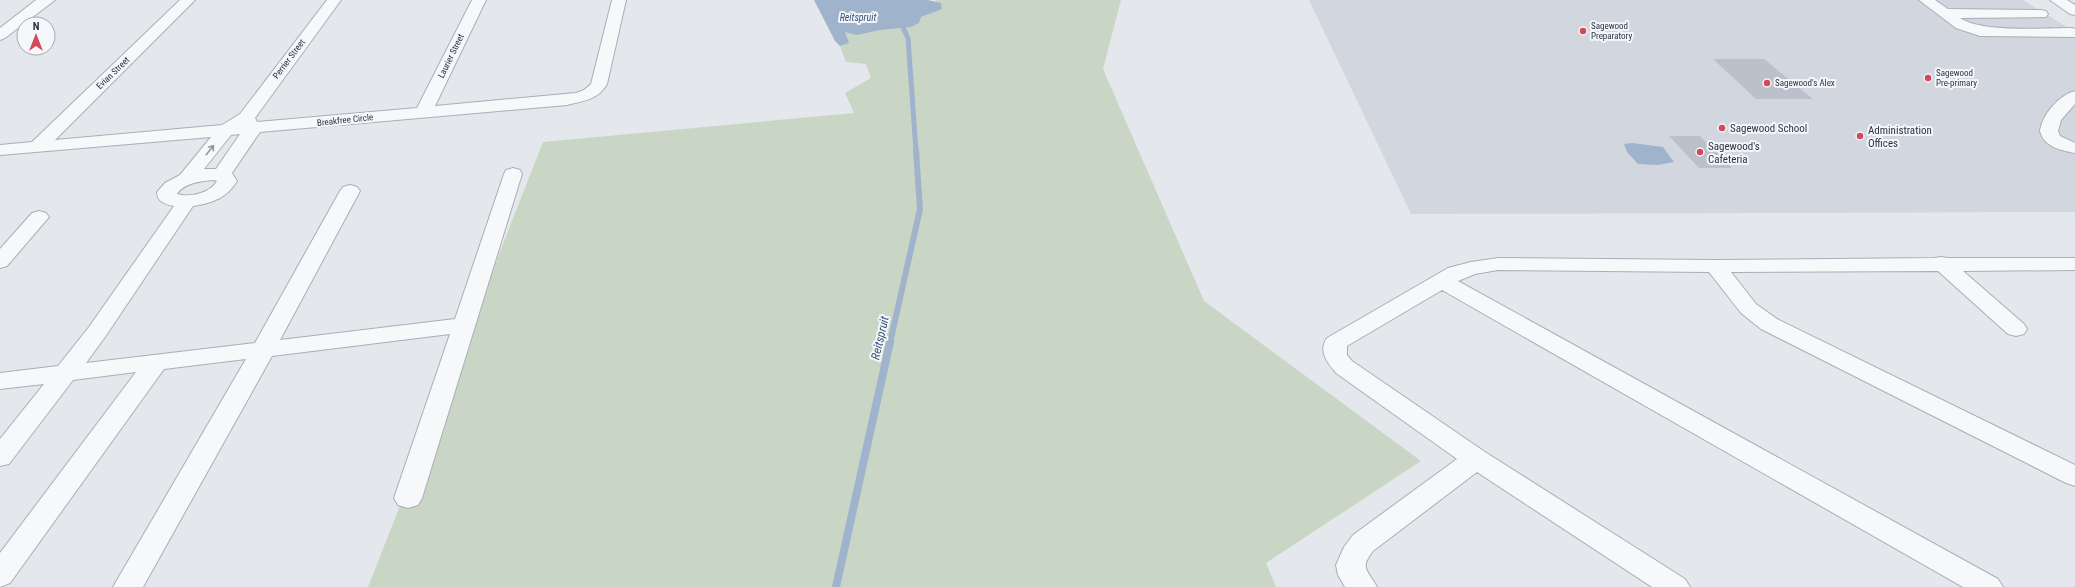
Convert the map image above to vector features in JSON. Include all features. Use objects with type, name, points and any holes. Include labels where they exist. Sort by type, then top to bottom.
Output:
[{"type":"street","points":[[0,36],[41,3],[48,0]]},
{"type":"street","name":"Evian Street","points":[[38,146],[188,0]]},
{"type":"street","name":"Perrier Street","points":[[221,175],[250,123],[334,0]]},
{"type":"street","name":"Laurier Street","points":[[424,112],[479,0]]},
{"type":"street","name":"Breakfree Circle","points":[[250,123],[424,112],[567,100],[593,92],[599,84],[619,0]]},
{"type":"street","points":[[1926,0],[1961,25],[1980,31],[2074,34]]},
{"type":"street","points":[[2018,0],[2074,34]]},
{"type":"street","points":[[2057,0],[2075,11]]},
{"type":"street","points":[[1944,13],[2041,14]]},
{"type":"street","points":[[2075,96],[2051,120],[2048,132],[2055,142],[2075,148]]},
{"type":"street","name":"Perrier Street","points":[[188,179],[225,131],[250,123]]},
{"type":"street","points":[[0,150],[225,131]]},
{"type":"street","points":[[408,498],[513,174]]},
{"type":"street","points":[[206,175],[221,175],[226,177],[227,181],[222,189],[206,197],[177,202],[167,196],[167,192],[172,187],[188,179],[206,175]]},
{"type":"street","points":[[128,587],[263,350],[350,191]]},
{"type":"street","points":[[0,457],[97,332],[187,201]]},
{"type":"street","points":[[0,262],[39,217]]},
{"type":"street","points":[[1675,587],[1476,459],[1344,367],[1335,356],[1335,343],[1442,281],[1471,268],[1498,264],[1715,266],[2075,264]]},
{"type":"street","points":[[1941,264],[2016,329]]},
{"type":"street","points":[[1715,266],[1745,305],[1755,315],[1796,339],[2075,476]]},
{"type":"street","points":[[1442,281],[1988,587]]},
{"type":"street","points":[[0,381],[464,325]]},
{"type":"street","points":[[0,575],[156,363]]},
{"type":"street","points":[[1362,587],[1354,578],[1351,567],[1351,558],[1363,543],[1476,459]]},
{"type":"shaded area","name":"Sagewood School","points":[[1309,0],[2023,0],[2075,32],[2075,212],[1411,214]]},
{"type":"green space","name":"Reitspruit","points":[[935,0],[1121,0],[1103,69],[1204,301],[1421,461],[1266,563],[1276,587],[368,587],[543,142],[854,113],[845,93],[871,78],[866,64],[846,62],[840,46],[844,31],[942,9]]},
{"type":"water","name":"Reitspruit","points":[[814,0],[928,0],[941,3],[942,9],[921,17],[919,23],[911,27],[880,30],[857,35],[845,32],[849,43],[840,46],[835,41]]},
{"type":"water","points":[[1632,143],[1663,147],[1674,162],[1658,165],[1638,164],[1627,152],[1624,144]]},
{"type":"building","name":"Sagewood's Alex","points":[[1713,59],[1764,59],[1813,99],[1756,99]]},
{"type":"building","name":"Sagewood's Cafeteria","points":[[1669,136],[1700,136],[1732,168],[1699,168]]},
{"type":"waterway","name":"Reitspruit","points":[[900,21],[908,38],[916,151]]},
{"type":"waterway","name":"Reitspruit","points":[[890,343],[920,209],[916,150]]},
{"type":"waterway","name":"Reitspruit","points":[[836,587],[890,342]]},
{"type":"place","name":"Sagewood Preparatory","points":[[1583,31]]},
{"type":"place","name":"Sagewood Pre-primary","points":[[1928,78]]},
{"type":"place","name":"Sagewood's Alex","points":[[1767,83]]},
{"type":"place","name":"Sagewood School","points":[[1722,128]]},
{"type":"place","name":"Administration Offices","points":[[1860,136]]},
{"type":"place","name":"Sagewood's Cafeteria","points":[[1700,152]]}]
